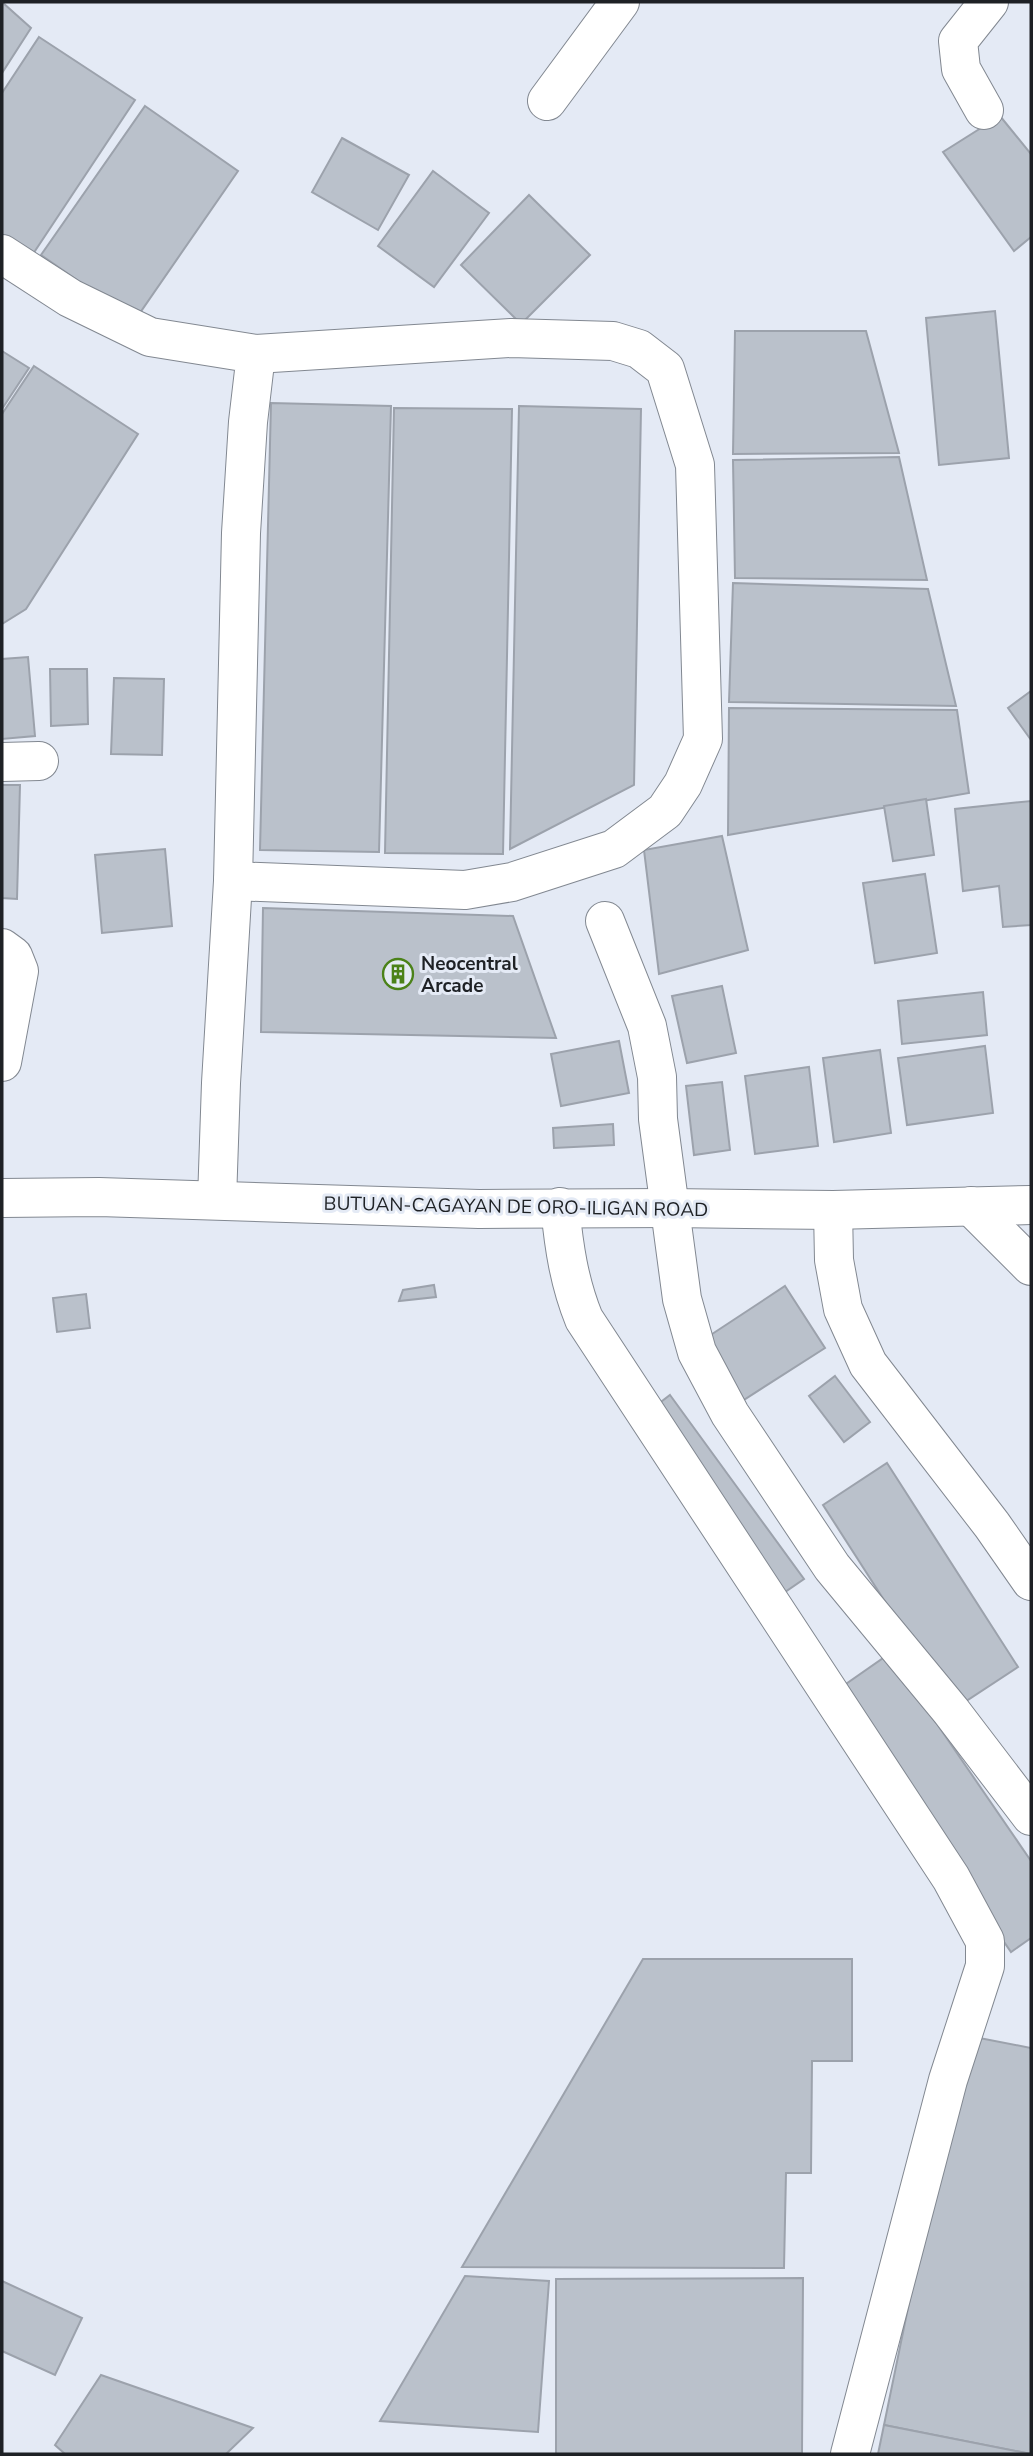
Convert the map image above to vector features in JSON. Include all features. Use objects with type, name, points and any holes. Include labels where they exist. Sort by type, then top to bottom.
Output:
[{"type":"main road","points":[[547,101],[620,2]]},
{"type":"main road","points":[[984,110],[961,69],[958,41],[989,2]]},
{"type":"main road","points":[[2,254],[70,298],[150,337],[256,354],[511,338],[613,341],[639,349],[665,369],[695,465],[703,739],[684,784],[665,811],[614,849],[512,882],[465,890],[233,881]]},
{"type":"main road","points":[[216,1200],[233,881],[241,533],[248,422],[256,354]]},
{"type":"main road","points":[[606,921],[647,1026],[657,1077],[658,1119],[682,1299],[697,1352],[730,1414],[832,1567],[951,1711],[1031,1816]]},
{"type":"main road","points":[[2,948],[13,956],[19,971],[2,1062]]},
{"type":"main road","name":"BUTUAN-CAGAYAN DE ORO-ILIGAN ROAD","points":[[2,1198],[99,1197],[480,1209],[833,1210],[1031,1205]]},
{"type":"main road","points":[[971,1206],[1031,1266]]},
{"type":"main road","points":[[560,1208],[572,1290],[584,1319],[951,1878],[985,1941],[985,1966],[948,2080],[850,2454]]},
{"type":"main road","points":[[833,1210],[834,1260],[843,1309],[868,1364],[992,1525],[1031,1581]]},
{"type":"building","points":[[2,2],[31,28],[2,73]]},
{"type":"building","points":[[39,37],[135,100],[31,257],[2,237],[2,93]]},
{"type":"building","points":[[145,106],[238,171],[135,320],[41,255]]},
{"type":"building","points":[[1000,116],[1031,154],[1031,237],[1014,251],[943,152]]},
{"type":"building","points":[[342,138],[409,175],[378,230],[312,192]]},
{"type":"building","points":[[433,171],[489,213],[434,287],[378,246]]},
{"type":"building","points":[[529,195],[590,255],[521,324],[461,265]]},
{"type":"building","points":[[995,311],[1009,458],[939,465],[926,318]]},
{"type":"building","points":[[735,331],[866,331],[899,453],[733,454]]},
{"type":"building","points":[[2,351],[29,368],[2,409]]},
{"type":"building","points":[[34,366],[138,434],[26,609],[2,624],[2,414]]},
{"type":"building","points":[[271,403],[391,406],[379,852],[260,850]]},
{"type":"building","points":[[519,406],[641,409],[634,785],[510,849]]},
{"type":"building","points":[[394,408],[512,409],[503,854],[385,853]]},
{"type":"building","points":[[899,457],[927,580],[735,578],[733,460]]},
{"type":"building","points":[[733,583],[928,589],[956,706],[729,702]]},
{"type":"building","points":[[28,657],[35,736],[2,739],[2,659]]},
{"type":"building","points":[[50,669],[87,669],[88,724],[51,726]]},
{"type":"building","points":[[114,678],[164,679],[162,755],[111,754]]},
{"type":"building","points":[[1031,691],[1031,740],[1008,708]]},
{"type":"building","points":[[729,708],[957,710],[969,793],[728,835]]},
{"type":"building","points":[[2,785],[20,785],[17,899],[2,898]]},
{"type":"building","points":[[926,799],[934,855],[893,861],[884,806]]},
{"type":"building","points":[[1031,801],[1031,925],[1003,927],[999,886],[963,891],[955,809]]},
{"type":"building","points":[[722,836],[748,950],[659,974],[644,850]]},
{"type":"building","points":[[165,849],[172,926],[102,933],[95,855]]},
{"type":"building","points":[[925,874],[937,953],[875,963],[863,883]]},
{"type":"building","name":"Neocentral Arcade","points":[[263,908],[513,916],[556,1038],[261,1032]]},
{"type":"building","points":[[722,986],[736,1053],[687,1063],[672,996]]},
{"type":"building","points":[[983,992],[987,1035],[902,1044],[898,1001]]},
{"type":"building","points":[[619,1041],[629,1093],[561,1106],[551,1054]]},
{"type":"building","points":[[985,1046],[993,1113],[907,1125],[898,1058]]},
{"type":"building","points":[[880,1050],[891,1133],[834,1142],[823,1058]]},
{"type":"building","points":[[809,1067],[818,1146],[755,1154],[745,1076]]},
{"type":"building","points":[[722,1082],[730,1150],[694,1155],[686,1086]]},
{"type":"building","points":[[613,1124],[614,1145],[554,1148],[553,1128]]},
{"type":"building","points":[[434,1285],[436,1297],[399,1301],[403,1290]]},
{"type":"building","points":[[785,1286],[825,1348],[739,1403],[700,1342]]},
{"type":"building","points":[[86,1294],[90,1328],[57,1332],[53,1298]]},
{"type":"building","points":[[835,1376],[870,1422],[844,1442],[809,1396]]},
{"type":"building","points":[[670,1395],[804,1579],[785,1592],[653,1408]]},
{"type":"building","points":[[887,1463],[1018,1667],[954,1709],[823,1505]]},
{"type":"building","points":[[889,1654],[1031,1861],[1031,1938],[1011,1952],[833,1693]]},
{"type":"building","points":[[643,1959],[852,1959],[852,2061],[812,2061],[811,2173],[786,2173],[784,2268],[462,2267]]},
{"type":"building","points":[[964,2035],[1031,2048],[1031,2454],[884,2425]]},
{"type":"building","points":[[465,2276],[549,2281],[538,2432],[380,2421]]},
{"type":"building","points":[[803,2278],[802,2453],[556,2454],[556,2279]]},
{"type":"building","points":[[2,2281],[82,2318],[55,2375],[2,2351]]},
{"type":"building","points":[[101,2375],[253,2428],[226,2454],[65,2454],[55,2445]]},
{"type":"building","points":[[884,2425],[1031,2454],[878,2454]]},
{"type":"place","name":"Neocentral Arcade","points":[[398,974]]}]
